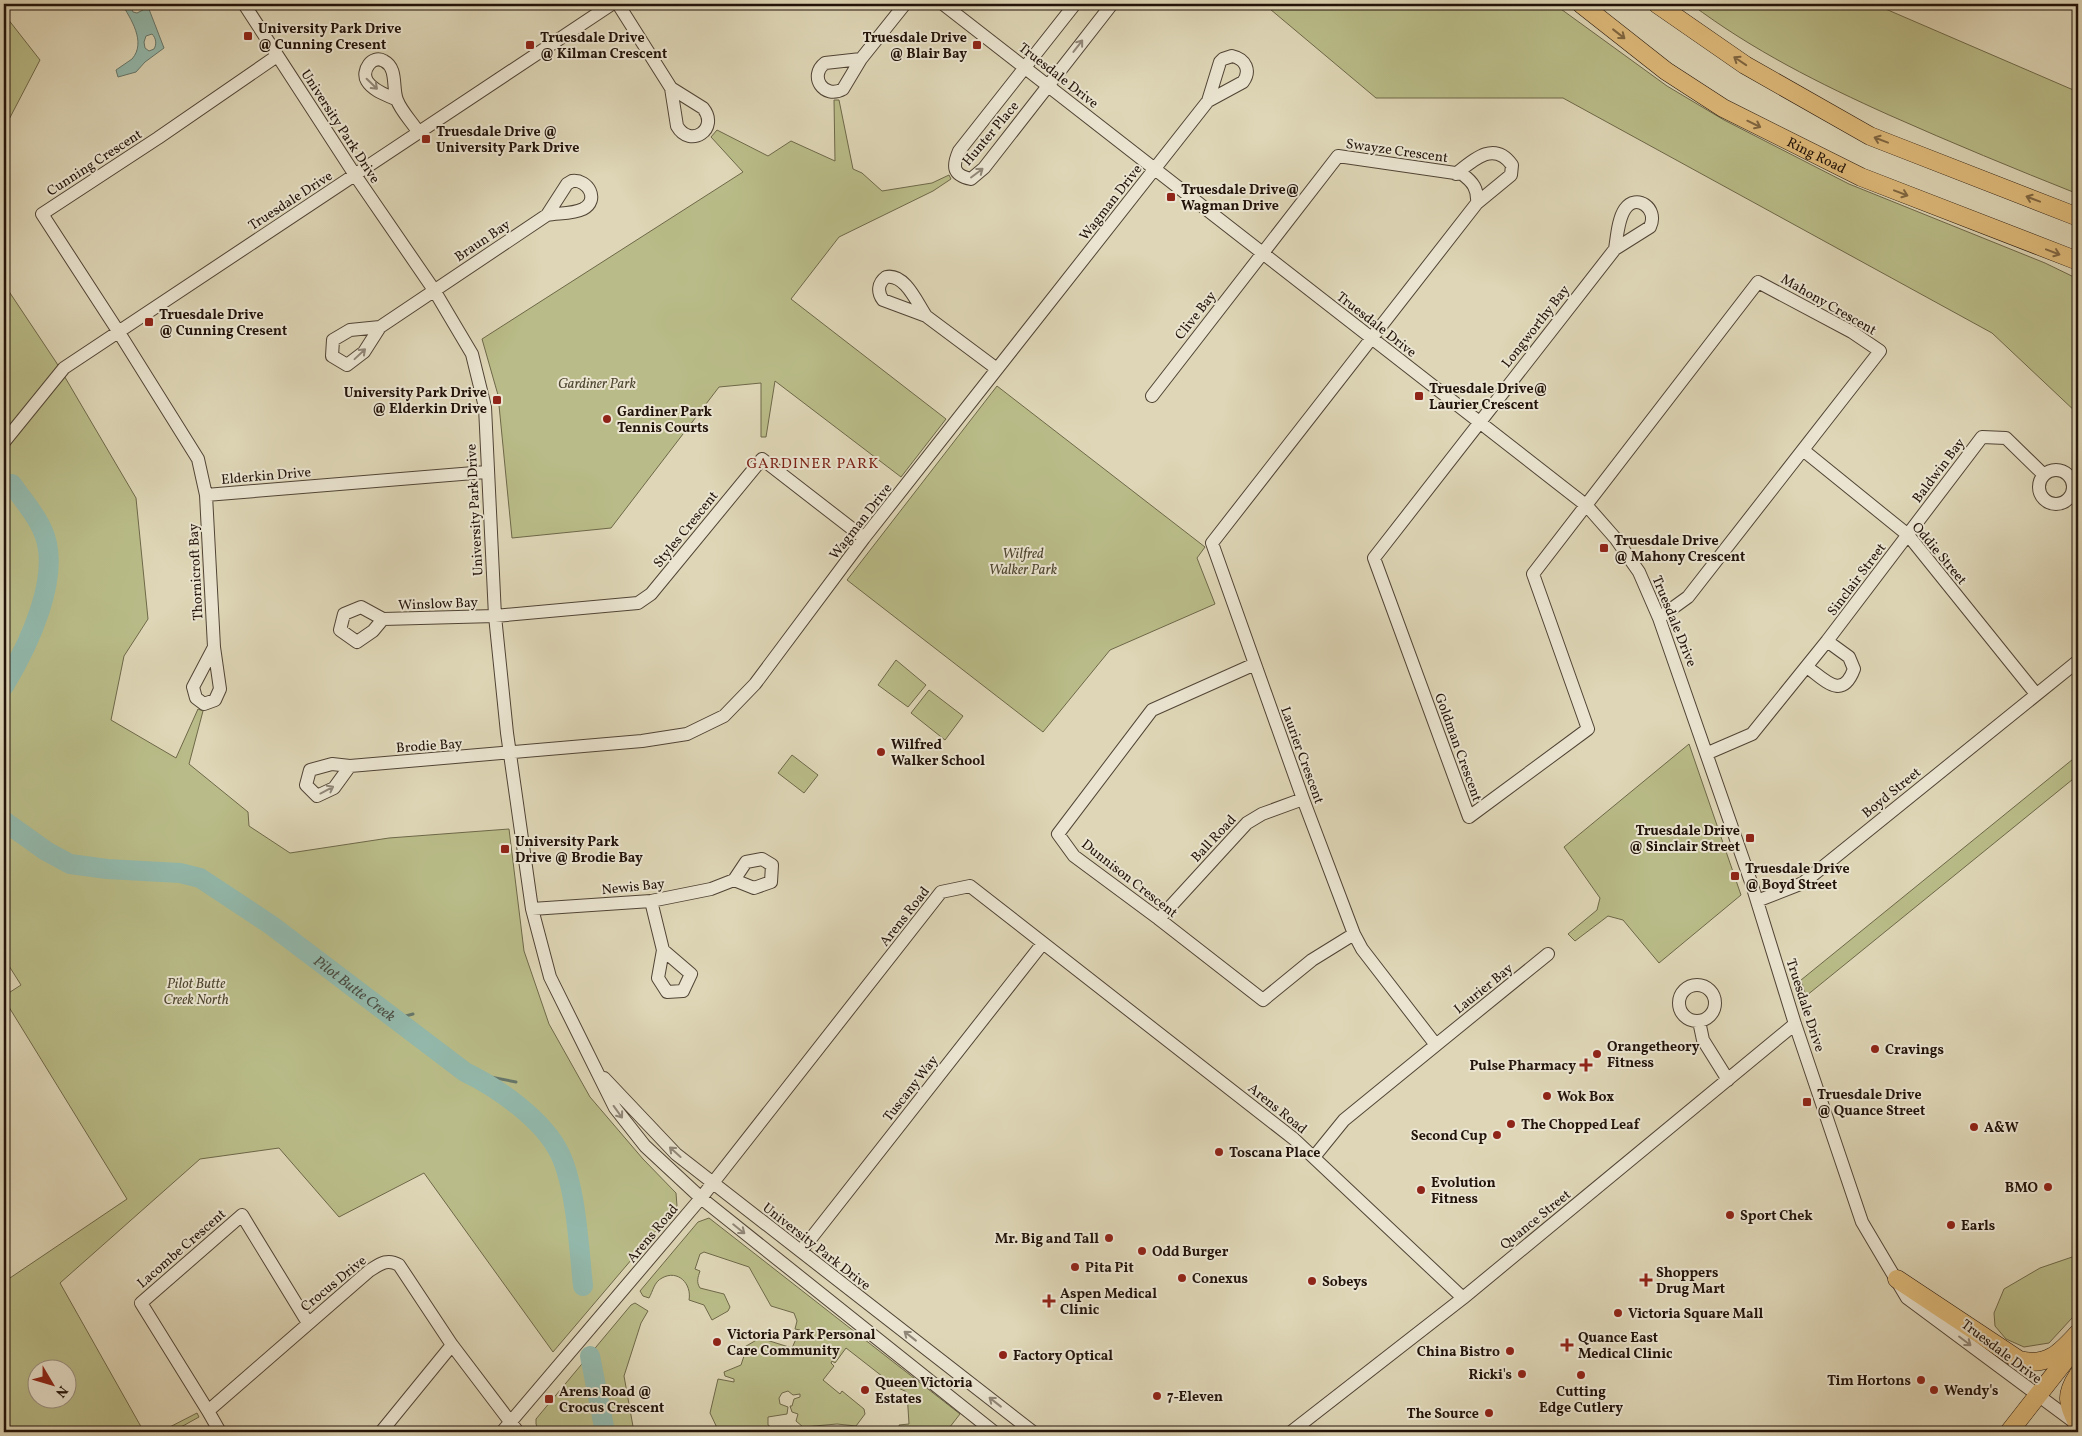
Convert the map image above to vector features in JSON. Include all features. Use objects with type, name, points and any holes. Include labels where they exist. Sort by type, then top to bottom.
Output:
[{"type":"highway","name":"Ring Road","points":[[1581,4],[1666,71],[1723,108],[1861,177],[2078,262]]},
{"type":"highway","points":[[1657,4],[1745,65],[1870,136],[2078,217]]},
{"type":"highway","points":[[1897,1279],[2019,1360],[2032,1363],[2052,1357],[2064,1348],[2078,1333]]},
{"type":"highway","points":[[2009,1432],[2078,1344]]},
{"type":"highway","points":[[2072,1432],[2078,1425],[2069,1405],[2069,1389],[2078,1375]]},
{"type":"street","name":"University Park Drive","points":[[244,4],[355,175],[434,290],[472,354],[485,407],[486,472],[495,616],[509,754],[532,909],[550,977],[615,1108],[645,1146],[701,1198],[994,1432]]},
{"type":"street","name":"Truesdale Drive","points":[[4,442],[64,368],[612,4]]},
{"type":"street","points":[[618,4],[671,88]]},
{"type":"street","points":[[861,59],[905,4]]},
{"type":"street","name":"Truesdale Drive","points":[[943,4],[1587,506],[1616,539],[1639,572],[1660,618],[1708,753],[1795,1024],[1862,1222],[1907,1298],[2078,1425]]},
{"type":"street","points":[[1026,68],[1075,4]]},
{"type":"street","points":[[1048,85],[1112,4]]},
{"type":"street","name":"Cunning Crescent","points":[[118,331],[42,214],[277,56]]},
{"type":"street","name":"Hunter Place","points":[[1026,68],[959,151],[954,161],[955,170],[961,177],[971,178],[984,168],[1048,85]]},
{"type":"street","points":[[397,100],[419,132]]},
{"type":"street","name":"Wagman Drive","points":[[509,754],[642,741],[687,734],[724,716],[755,684],[864,538],[1208,101]]},
{"type":"street","name":"Swayze Crescent","points":[[1371,338],[1477,203],[1511,175],[1512,165],[1507,158],[1495,152],[1480,155],[1456,174]]},
{"type":"street","name":"Swayze Crescent","points":[[1262,254],[1338,156],[1462,174],[1475,186],[1478,194],[1477,203]]},
{"type":"street","name":"Braun Bay","points":[[380,327],[547,215]]},
{"type":"street","name":"Longworthy Bay","points":[[1479,422],[1615,248]]},
{"type":"street","name":"Clive Bay","points":[[1152,396],[1262,254]]},
{"type":"street","name":"Mahony Crescent","points":[[1587,506],[1758,282],[1852,332],[1880,351],[1688,597],[1660,618]]},
{"type":"street","points":[[926,316],[997,370]]},
{"type":"street","name":"Elderkin Drive","points":[[118,331],[198,459],[206,495],[486,472]]},
{"type":"street","name":"Laurier Crescent","points":[[1371,338],[1212,543],[1303,799],[1354,934],[1362,949],[1436,1045]]},
{"type":"street","name":"Goldman Crescent","points":[[1479,422],[1374,558],[1470,817],[1588,728],[1533,574],[1587,506]]},
{"type":"street","name":"Baldwin Bay","points":[[1908,535],[1982,437],[2006,438],[2044,475]]},
{"type":"street","name":"Oddie Street","points":[[1803,450],[1908,535],[2036,694]]},
{"type":"street","name":"Styles Crescent","points":[[495,616],[638,603],[651,594],[762,459],[864,538]]},
{"type":"street","name":"Thornicroft Bay","points":[[206,495],[214,647]]},
{"type":"street","name":"Sinclair Street","points":[[1708,753],[1752,734],[1807,667],[1908,535]]},
{"type":"street","name":"Winslow Bay","points":[[383,619],[495,616]]},
{"type":"street","points":[[1807,667],[1832,686],[1841,686],[1850,680],[1854,668],[1849,657],[1827,641]]},
{"type":"street","name":"Boyd Street","points":[[1757,901],[1803,883],[2078,661]]},
{"type":"street","name":"Dunnison Crescent","points":[[1255,664],[1152,710],[1058,834],[1074,856],[1263,1000],[1312,960],[1354,934]]},
{"type":"street","name":"Brodie Bay","points":[[350,766],[509,754]]},
{"type":"street","name":"Ball Road","points":[[1159,919],[1247,823],[1262,814],[1303,799]]},
{"type":"street","name":"Newis Bay","points":[[532,909],[651,901],[711,889],[734,880]]},
{"type":"street","name":"Arens Road","points":[[511,1429],[713,1184],[942,892],[970,886],[1222,1082],[1314,1157],[1463,1298]]},
{"type":"street","points":[[651,901],[663,950]]},
{"type":"street","name":"Tuscany Way","points":[[801,1252],[1043,943]]},
{"type":"street","name":"Laurier Bay","points":[[1436,1045],[1548,954]]},
{"type":"street","points":[[1699,1021],[1703,1040],[1728,1080]]},
{"type":"street","name":"Quance Street","points":[[1291,1432],[1463,1298],[1795,1024]]},
{"type":"street","points":[[1314,1157],[1344,1120],[1436,1045]]},
{"type":"street","name":"University Park Drive","points":[[595,1069],[676,1154],[1033,1432]]},
{"type":"street","name":"Lacombe Crescent","points":[[208,1411],[141,1303],[242,1215],[308,1323]]},
{"type":"street","name":"Crocus Drive","points":[[208,1411],[369,1271],[383,1262],[392,1261],[399,1265],[511,1429]]},
{"type":"street","points":[[381,1432],[452,1345]]},
{"type":"street","points":[[208,1411],[220,1432]]},
{"type":"green space","points":[[1264,4],[1554,4],[1667,86],[1724,120],[1849,184],[2045,263],[2078,279],[2078,414],[1992,333],[1563,98],[1376,98]]},
{"type":"green space","points":[[1691,4],[1874,4],[2078,92],[2078,194],[1936,136],[1838,91],[1762,51]]},
{"type":"green space","points":[[4,14],[40,60],[4,129]]},
{"type":"green space","name":"Gardiner Park","points":[[834,100],[839,100],[853,169],[862,173],[882,191],[932,183],[949,175],[951,179],[933,191],[839,237],[791,299],[946,419],[901,477],[775,381],[766,437],[761,437],[761,383],[719,387],[611,528],[512,538],[498,395],[482,339],[743,172],[711,137],[717,130],[768,156],[791,141],[835,161]]},
{"type":"green space","name":"Pilot Butte Creek North","points":[[4,284],[56,362],[136,498],[148,619],[124,656],[111,720],[176,758],[198,709],[203,711],[189,764],[248,812],[249,826],[290,853],[389,838],[509,829],[524,951],[549,1024],[590,1097],[643,1159],[676,1193],[677,1206],[553,1352],[424,1173],[339,1217],[279,1148],[200,1159],[60,1283],[144,1432],[4,1432],[4,1282],[127,1199],[4,999],[4,996],[21,985],[4,958]]},
{"type":"green space","name":"Wilfred Walker Park","points":[[997,386],[1205,547],[1197,558],[1215,604],[1110,650],[1043,732],[847,580]]},
{"type":"green space","points":[[896,660],[926,685],[908,707],[878,685]]},
{"type":"green space","points":[[929,690],[963,716],[945,740],[911,713]]},
{"type":"green space","points":[[1689,744],[1741,895],[1659,963],[1623,920],[1608,916],[1575,941],[1568,934],[1597,910],[1600,898],[1564,847]]},
{"type":"green space","points":[[792,755],[818,775],[804,793],[778,773]]},
{"type":"green space","points":[[2078,755],[2078,775],[1806,996],[1801,980]]},
{"type":"green space","points":[[709,1218],[960,1414],[946,1432],[901,1432],[899,1425],[909,1424],[907,1392],[896,1387],[846,1348],[835,1363],[832,1361],[831,1363],[834,1366],[823,1380],[840,1394],[842,1391],[864,1409],[865,1414],[856,1426],[837,1424],[803,1427],[796,1421],[798,1414],[792,1412],[790,1406],[792,1406],[794,1399],[800,1397],[800,1394],[793,1395],[788,1391],[782,1393],[779,1398],[780,1404],[788,1407],[787,1414],[768,1417],[768,1425],[774,1429],[772,1432],[719,1432],[710,1413],[718,1379],[734,1382],[734,1379],[725,1376],[724,1372],[741,1365],[744,1356],[741,1349],[760,1338],[792,1348],[800,1330],[795,1329],[797,1321],[794,1313],[771,1306],[749,1267],[704,1252],[700,1254],[695,1269],[700,1271],[698,1284],[700,1288],[724,1294],[730,1307],[728,1311],[712,1320],[704,1305],[689,1300],[688,1289],[683,1280],[673,1275],[659,1280],[655,1284],[649,1298],[643,1296],[640,1291],[698,1222]]},
{"type":"green space","points":[[2078,1255],[2078,1311],[2049,1343],[2024,1347],[2006,1339],[1995,1326],[1994,1313],[2004,1289],[2040,1268]]},
{"type":"green space","points":[[635,1303],[648,1311],[641,1323],[624,1376],[634,1432],[539,1432],[536,1419],[631,1305]]},
{"type":"green space","points":[[197,1413],[199,1417],[172,1432],[160,1432]]},
{"type":"water","points":[[122,4],[129,4],[133,12],[137,13],[143,10],[144,4],[147,4],[164,48],[145,62],[136,72],[118,77],[116,70],[132,59],[138,45],[136,30]],"holes":[[[152,34],[156,45],[154,49],[149,51],[145,48],[144,42],[146,36]]]},
{"type":"waterway","name":"Pilot Butte Creek","points":[[4,686],[23,652],[40,610],[49,567],[48,547],[42,529],[12,484]]},
{"type":"waterway","name":"Pilot Butte Creek","points":[[4,821],[46,851],[70,864],[107,869],[180,873],[200,878],[271,925],[465,1072],[492,1087],[519,1106],[532,1117],[553,1141],[565,1168],[570,1183],[576,1218],[583,1286]]},
{"type":"waterway","name":"Pilot Butte Creek","points":[[371,1000],[371,1007]]},
{"type":"waterway","points":[[393,1016],[402,1017],[413,1014]]},
{"type":"waterway","points":[[465,1072],[516,1082]]},
{"type":"waterway","name":"Pilot Butte Creek","points":[[590,1356],[605,1432]]},
{"type":"place","name":"University Park Drive @ Cunning Cresent","points":[[248,36]]},
{"type":"place","name":"Truesdale Drive @ Kilman Crescent","points":[[530,45]]},
{"type":"place","name":"Truesdale Drive @ Blair Bay","points":[[977,45]]},
{"type":"place","name":"Truesdale Drive @ University Park Drive","points":[[426,139]]},
{"type":"place","name":"Truesdale Drive@ Wagman Drive","points":[[1171,197]]},
{"type":"place","name":"Truesdale Drive @ Cunning Cresent","points":[[149,322]]},
{"type":"place","name":"Truesdale Drive@ Laurier Crescent","points":[[1419,396]]},
{"type":"place","name":"University Park Drive @ Elderkin Drive","points":[[497,400]]},
{"type":"place","name":"Gardiner Park Tennis Courts","points":[[607,419]]},
{"type":"place","name":"Truesdale Drive @ Mahony Crescent","points":[[1604,548]]},
{"type":"place","name":"Wilfred Walker School","points":[[881,752]]},
{"type":"place","name":"Truesdale Drive @ Sinclair Street","points":[[1750,838]]},
{"type":"place","name":"University Park Drive @ Brodie Bay","points":[[505,849]]},
{"type":"place","name":"Truesdale Drive @ Boyd Street","points":[[1735,876]]},
{"type":"place","name":"Cravings","points":[[1875,1049]]},
{"type":"place","name":"Orangetheory Fitness","points":[[1597,1054]]},
{"type":"place","name":"Pulse Pharmacy","points":[[1586,1065]]},
{"type":"place","name":"Wok Box","points":[[1547,1096]]},
{"type":"place","name":"Truesdale Drive @ Quance Street","points":[[1807,1102]]},
{"type":"place","name":"The Chopped Leaf","points":[[1511,1124]]},
{"type":"place","name":"A&W","points":[[1974,1127]]},
{"type":"place","name":"Second Cup","points":[[1497,1135]]},
{"type":"place","name":"Toscana Place","points":[[1219,1152]]},
{"type":"place","name":"BMO","points":[[2048,1187]]},
{"type":"place","name":"Evolution Fitness","points":[[1421,1190]]},
{"type":"place","name":"Sport Chek","points":[[1730,1215]]},
{"type":"place","name":"Earls","points":[[1951,1225]]},
{"type":"place","name":"Mr. Big and Tall","points":[[1109,1238]]},
{"type":"place","name":"Odd Burger","points":[[1142,1251]]},
{"type":"place","name":"Pita Pit","points":[[1075,1267]]},
{"type":"place","name":"Conexus","points":[[1182,1278]]},
{"type":"place","name":"Shoppers Drug Mart","points":[[1646,1280]]},
{"type":"place","name":"Sobeys","points":[[1312,1281]]},
{"type":"place","name":"Aspen Medical Clinic","points":[[1049,1301]]},
{"type":"place","name":"Victoria Square Mall","points":[[1618,1313]]},
{"type":"place","name":"Victoria Park Personal Care Community","points":[[717,1342]]},
{"type":"place","name":"Quance East Medical Clinic","points":[[1567,1345]]},
{"type":"place","name":"China Bistro","points":[[1510,1351]]},
{"type":"place","name":"Factory Optical","points":[[1003,1355]]},
{"type":"place","name":"Ricki's","points":[[1522,1374]]},
{"type":"place","name":"Cutting Edge Cutlery","points":[[1581,1375]]},
{"type":"place","name":"Tim Hortons","points":[[1921,1380]]},
{"type":"place","name":"Queen Victoria Estates","points":[[865,1390]]},
{"type":"place","name":"Wendy's","points":[[1934,1390]]},
{"type":"place","name":"7-Eleven","points":[[1157,1396]]},
{"type":"place","name":"Arens Road @ Crocus Crescent","points":[[549,1399]]},
{"type":"place","name":"The Source","points":[[1489,1413]]},
{"type":"district","name":"GARDINER PARK","points":[[813,463]]}]
